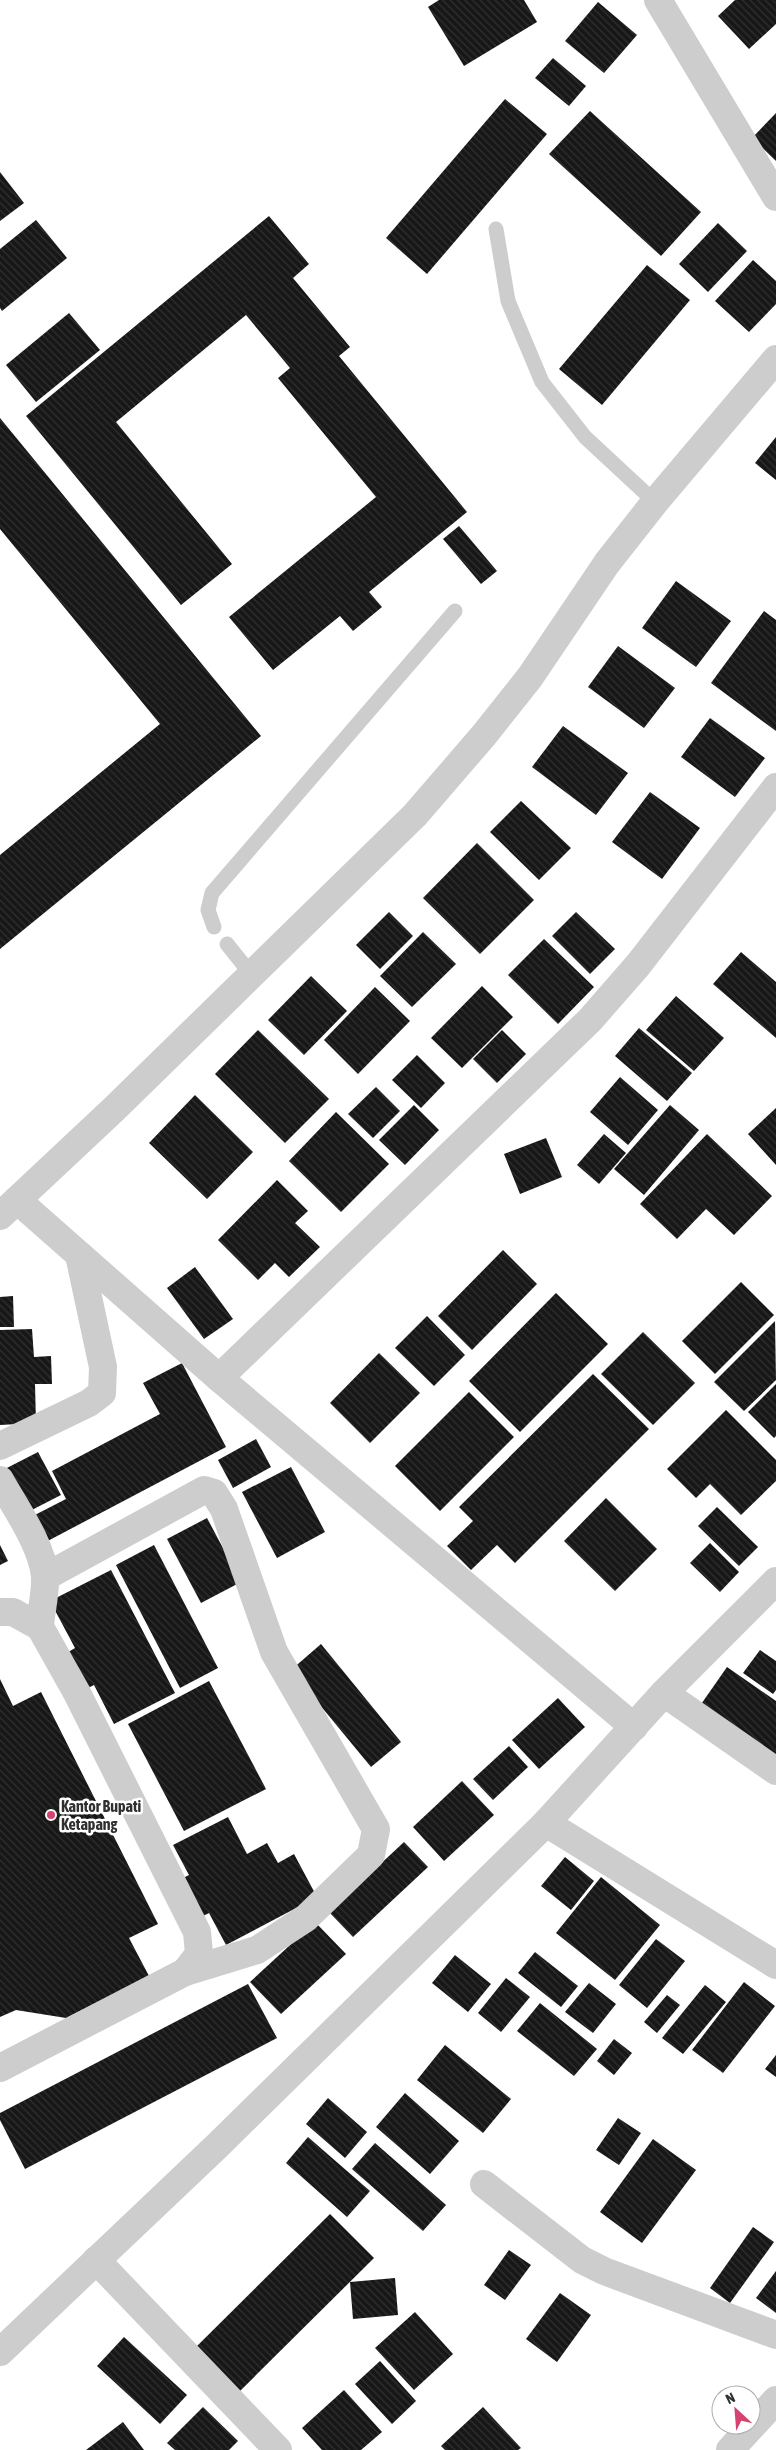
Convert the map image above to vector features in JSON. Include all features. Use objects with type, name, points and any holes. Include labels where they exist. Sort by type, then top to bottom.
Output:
[{"type":"street","points":[[658,0],[776,197]]},
{"type":"street","points":[[634,1727],[219,1378],[79,1254],[9,1208],[415,814],[530,677],[607,563],[655,502],[776,359]]},
{"type":"street","points":[[219,1378],[590,1020],[638,965],[776,787]]},
{"type":"street","points":[[0,1446],[89,1403],[102,1393],[103,1367],[79,1254]]},
{"type":"street","points":[[0,1480],[31,1537],[42,1562],[45,1577],[40,1627]]},
{"type":"street","points":[[0,2068],[185,1972],[257,1950],[306,1918],[371,1855],[376,1829],[274,1652],[224,1508],[214,1493],[204,1490],[45,1577]]},
{"type":"street","points":[[0,2352],[217,2146],[546,1822],[664,1693],[776,1581]]},
{"type":"street","points":[[0,1612],[13,1612],[40,1627],[77,1693],[197,1932],[199,1954],[185,1972]]},
{"type":"street","points":[[664,1693],[776,1771]]},
{"type":"street","points":[[546,1822],[776,1965]]},
{"type":"street","points":[[484,2184],[582,2260],[604,2272],[776,2335]]},
{"type":"street","points":[[96,2260],[278,2450]]},
{"type":"street","points":[[730,2450],[776,2400]]},
{"type":"lane","points":[[496,229],[508,301],[542,382],[585,437],[655,502]]},
{"type":"lane","points":[[214,927],[208,910],[212,893],[455,611]]},
{"type":"lane","points":[[227,944],[252,974]]},
{"type":"building","points":[[439,0],[524,0],[537,22],[464,66],[428,7]]},
{"type":"building","points":[[735,0],[776,0],[776,24],[749,49],[718,16]]},
{"type":"building","points":[[598,2],[637,35],[604,73],[565,41]]},
{"type":"building","points":[[553,58],[586,86],[569,106],[535,78]]},
{"type":"building","points":[[505,99],[547,134],[427,274],[386,238]]},
{"type":"building","points":[[590,111],[701,212],[661,256],[549,154]]},
{"type":"building","points":[[776,113],[776,161],[752,138]]},
{"type":"building","points":[[0,172],[24,203],[0,221]]},
{"type":"building","points":[[269,216],[309,264],[293,278],[350,347],[339,356],[467,512],[369,592],[382,607],[353,631],[340,616],[273,670],[229,617],[376,497],[278,378],[290,368],[246,315],[116,422],[232,564],[181,605],[26,416]]},
{"type":"building","points":[[36,220],[67,258],[2,311],[0,308],[0,249]]},
{"type":"building","points":[[718,223],[747,251],[708,292],[679,264]]},
{"type":"building","points":[[753,260],[776,281],[776,304],[749,332],[715,301]]},
{"type":"building","points":[[647,265],[690,300],[602,405],[559,369]]},
{"type":"building","points":[[69,313],[100,350],[36,402],[6,365]]},
{"type":"building","points":[[0,418],[261,736],[0,949],[0,855],[160,724],[0,529]]},
{"type":"building","points":[[776,437],[776,480],[755,463]]},
{"type":"building","points":[[459,526],[497,571],[481,584],[443,539]]},
{"type":"building","points":[[676,581],[731,621],[696,667],[642,628]]},
{"type":"building","points":[[764,611],[776,620],[776,731],[711,683]]},
{"type":"building","points":[[618,646],[675,688],[644,728],[588,687]]},
{"type":"building","points":[[710,718],[765,758],[735,797],[681,757]]},
{"type":"building","points":[[563,726],[628,773],[596,815],[532,767]]},
{"type":"building","points":[[650,792],[700,828],[662,879],[612,842]]},
{"type":"building","points":[[521,801],[571,848],[539,880],[490,832]]},
{"type":"building","points":[[477,843],[534,900],[480,954],[423,898]]},
{"type":"building","points":[[389,912],[413,936],[380,969],[356,945]]},
{"type":"building","points":[[576,912],[615,949],[590,974],[552,936]]},
{"type":"building","points":[[423,932],[456,964],[412,1007],[380,976]]},
{"type":"building","points":[[544,939],[594,987],[558,1024],[508,975]]},
{"type":"building","points":[[741,952],[776,982],[776,1038],[713,984]]},
{"type":"building","points":[[311,976],[347,1011],[304,1055],[268,1020]]},
{"type":"building","points":[[482,986],[513,1017],[462,1068],[431,1038]]},
{"type":"building","points":[[375,987],[410,1021],[358,1074],[324,1040]]},
{"type":"building","points":[[676,996],[724,1038],[694,1071],[646,1030]]},
{"type":"building","points":[[639,1028],[692,1073],[667,1101],[615,1056]]},
{"type":"building","points":[[258,1030],[329,1099],[285,1143],[215,1074]]},
{"type":"building","points":[[502,1030],[526,1054],[497,1083],[473,1059]]},
{"type":"building","points":[[417,1055],[445,1083],[421,1108],[392,1080]]},
{"type":"building","points":[[620,1077],[658,1110],[628,1145],[590,1112]]},
{"type":"building","points":[[376,1087],[400,1111],[373,1138],[348,1114]]},
{"type":"building","points":[[195,1095],[253,1152],[207,1199],[149,1143]]},
{"type":"building","points":[[414,1105],[439,1130],[405,1165],[379,1140]]},
{"type":"building","points":[[670,1105],[699,1130],[644,1195],[614,1169]]},
{"type":"building","points":[[776,1108],[776,1165],[748,1134]]},
{"type":"building","points":[[336,1112],[389,1164],[341,1212],[289,1161]]},
{"type":"building","points":[[604,1134],[626,1153],[599,1184],[577,1165]]},
{"type":"building","points":[[707,1134],[772,1196],[734,1235],[706,1209],[677,1239],[640,1204]]},
{"type":"building","points":[[546,1138],[562,1177],[520,1194],[504,1154]]},
{"type":"building","points":[[277,1180],[308,1211],[295,1223],[320,1247],[289,1277],[275,1263],[258,1280],[218,1240]]},
{"type":"building","points":[[503,1250],[537,1284],[472,1350],[438,1316]]},
{"type":"building","points":[[195,1267],[233,1319],[204,1339],[167,1288]]},
{"type":"building","points":[[741,1282],[774,1315],[715,1374],[682,1341]]},
{"type":"building","points":[[556,1293],[608,1344],[520,1432],[469,1381]]},
{"type":"building","points":[[13,1296],[14,1327],[0,1327],[0,1297]]},
{"type":"building","points":[[427,1316],[465,1355],[434,1386],[395,1348]]},
{"type":"building","points":[[775,1321],[776,1380],[744,1411],[714,1382]]},
{"type":"building","points":[[32,1329],[34,1357],[51,1356],[52,1384],[35,1384],[36,1423],[0,1425],[0,1330]]},
{"type":"building","points":[[643,1332],[695,1383],[653,1425],[601,1374]]},
{"type":"building","points":[[379,1353],[420,1393],[370,1443],[330,1403]]},
{"type":"building","points":[[182,1363],[226,1447],[42,1544],[29,1518],[66,1499],[52,1471],[160,1414],[143,1383]]},
{"type":"building","points":[[593,1374],[649,1429],[515,1563],[497,1545],[471,1570],[447,1546],[473,1521],[459,1507]]},
{"type":"building","points":[[776,1384],[776,1436],[774,1438],[748,1412]]},
{"type":"building","points":[[469,1392],[514,1437],[440,1511],[395,1466]]},
{"type":"building","points":[[726,1410],[776,1460],[776,1481],[741,1515],[710,1484],[696,1498],[667,1469]]},
{"type":"building","points":[[256,1439],[271,1467],[233,1488],[218,1460]]},
{"type":"building","points":[[38,1452],[61,1495],[24,1514],[1,1471]]},
{"type":"building","points":[[291,1467],[325,1532],[277,1558],[242,1492]]},
{"type":"building","points":[[606,1498],[657,1549],[615,1591],[564,1541]]},
{"type":"building","points":[[717,1507],[758,1547],[739,1566],[698,1526]]},
{"type":"building","points":[[207,1518],[241,1582],[201,1603],[167,1539]]},
{"type":"building","points":[[710,1543],[739,1572],[720,1592],[690,1563]]},
{"type":"building","points":[[0,1545],[8,1561],[0,1565]]},
{"type":"building","points":[[154,1545],[218,1668],[180,1688],[116,1565]]},
{"type":"building","points":[[111,1570],[175,1693],[114,1724],[94,1685],[84,1690],[65,1654],[75,1648],[50,1601]]},
{"type":"building","points":[[321,1644],[401,1742],[371,1767],[291,1670]]},
{"type":"building","points":[[760,1650],[776,1661],[776,1690],[773,1694],[743,1673]]},
{"type":"building","points":[[727,1667],[776,1701],[776,1754],[771,1761],[697,1710]]},
{"type":"building","name":"Kantor Bupati Ketapang","points":[[0,1679],[13,1706],[41,1692],[158,1924],[129,1938],[149,1976],[66,2018],[16,2010],[0,2017]]},
{"type":"building","points":[[209,1681],[266,1789],[184,1831],[128,1724]]},
{"type":"building","points":[[558,1698],[585,1727],[539,1769],[512,1740]]},
{"type":"building","points":[[509,1746],[528,1767],[493,1800],[473,1779]]},
{"type":"building","points":[[462,1781],[494,1815],[444,1861],[413,1827]]},
{"type":"building","points":[[228,1817],[247,1854],[267,1843],[278,1863],[294,1854],[317,1897],[226,1945],[209,1913],[199,1918],[179,1880],[189,1875],[173,1845]]},
{"type":"building","points":[[404,1842],[428,1867],[353,1937],[329,1912]]},
{"type":"building","points":[[565,1857],[594,1881],[571,1910],[541,1886]]},
{"type":"building","points":[[601,1877],[660,1925],[615,1980],[556,1933]]},
{"type":"building","points":[[315,1922],[346,1954],[281,2014],[250,1982]]},
{"type":"building","points":[[656,1939],[685,1961],[647,2008],[619,1985]]},
{"type":"building","points":[[535,1952],[578,1986],[561,2007],[518,1973]]},
{"type":"building","points":[[455,1955],[491,1984],[468,2012],[432,1983]]},
{"type":"building","points":[[506,1978],[530,1997],[501,2032],[478,2013]]},
{"type":"building","points":[[744,1982],[775,2006],[723,2073],[692,2050]]},
{"type":"building","points":[[589,1983],[616,2004],[593,2033],[565,2012]]},
{"type":"building","points":[[248,1984],[277,2038],[25,2169],[0,2120],[0,2113]]},
{"type":"building","points":[[705,1985],[726,2002],[683,2054],[662,2038]]},
{"type":"building","points":[[667,1995],[680,2005],[657,2033],[644,2022]]},
{"type":"building","points":[[540,2003],[597,2049],[574,2076],[517,2031]]},
{"type":"building","points":[[614,2039],[632,2053],[614,2075],[597,2061]]},
{"type":"building","points":[[445,2045],[511,2099],[483,2133],[417,2080]]},
{"type":"building","points":[[776,2055],[776,2077],[765,2069]]},
{"type":"building","points":[[405,2093],[459,2141],[430,2174],[376,2127]]},
{"type":"building","points":[[328,2098],[367,2132],[345,2158],[306,2124]]},
{"type":"building","points":[[618,2118],[641,2133],[619,2165],[596,2150]]},
{"type":"building","points":[[308,2137],[370,2191],[347,2217],[286,2163]]},
{"type":"building","points":[[653,2139],[696,2170],[642,2243],[600,2212]]},
{"type":"building","points":[[375,2143],[446,2205],[423,2231],[352,2169]]},
{"type":"building","points":[[330,2214],[374,2258],[239,2392],[195,2348]]},
{"type":"building","points":[[753,2227],[774,2242],[730,2303],[710,2288]]},
{"type":"building","points":[[509,2250],[531,2265],[505,2300],[484,2285]]},
{"type":"building","points":[[776,2271],[776,2313],[756,2298]]},
{"type":"building","points":[[395,2278],[398,2315],[353,2319],[350,2282]]},
{"type":"building","points":[[560,2293],[591,2315],[557,2362],[526,2339]]},
{"type":"building","points":[[415,2312],[453,2354],[414,2390],[375,2348]]},
{"type":"building","points":[[124,2337],[187,2395],[160,2424],[97,2366]]},
{"type":"building","points":[[380,2361],[416,2401],[392,2424],[355,2384]]},
{"type":"building","points":[[344,2390],[382,2432],[361,2450],[322,2450],[302,2428]]},
{"type":"building","points":[[203,2407],[238,2441],[229,2450],[175,2450],[167,2443]]},
{"type":"building","points":[[483,2407],[521,2448],[518,2450],[445,2450],[441,2446]]},
{"type":"building","points":[[123,2422],[144,2450],[86,2450]]},
{"type":"place","name":"Kantor Bupati Ketapang","points":[[51,1815]]}]
